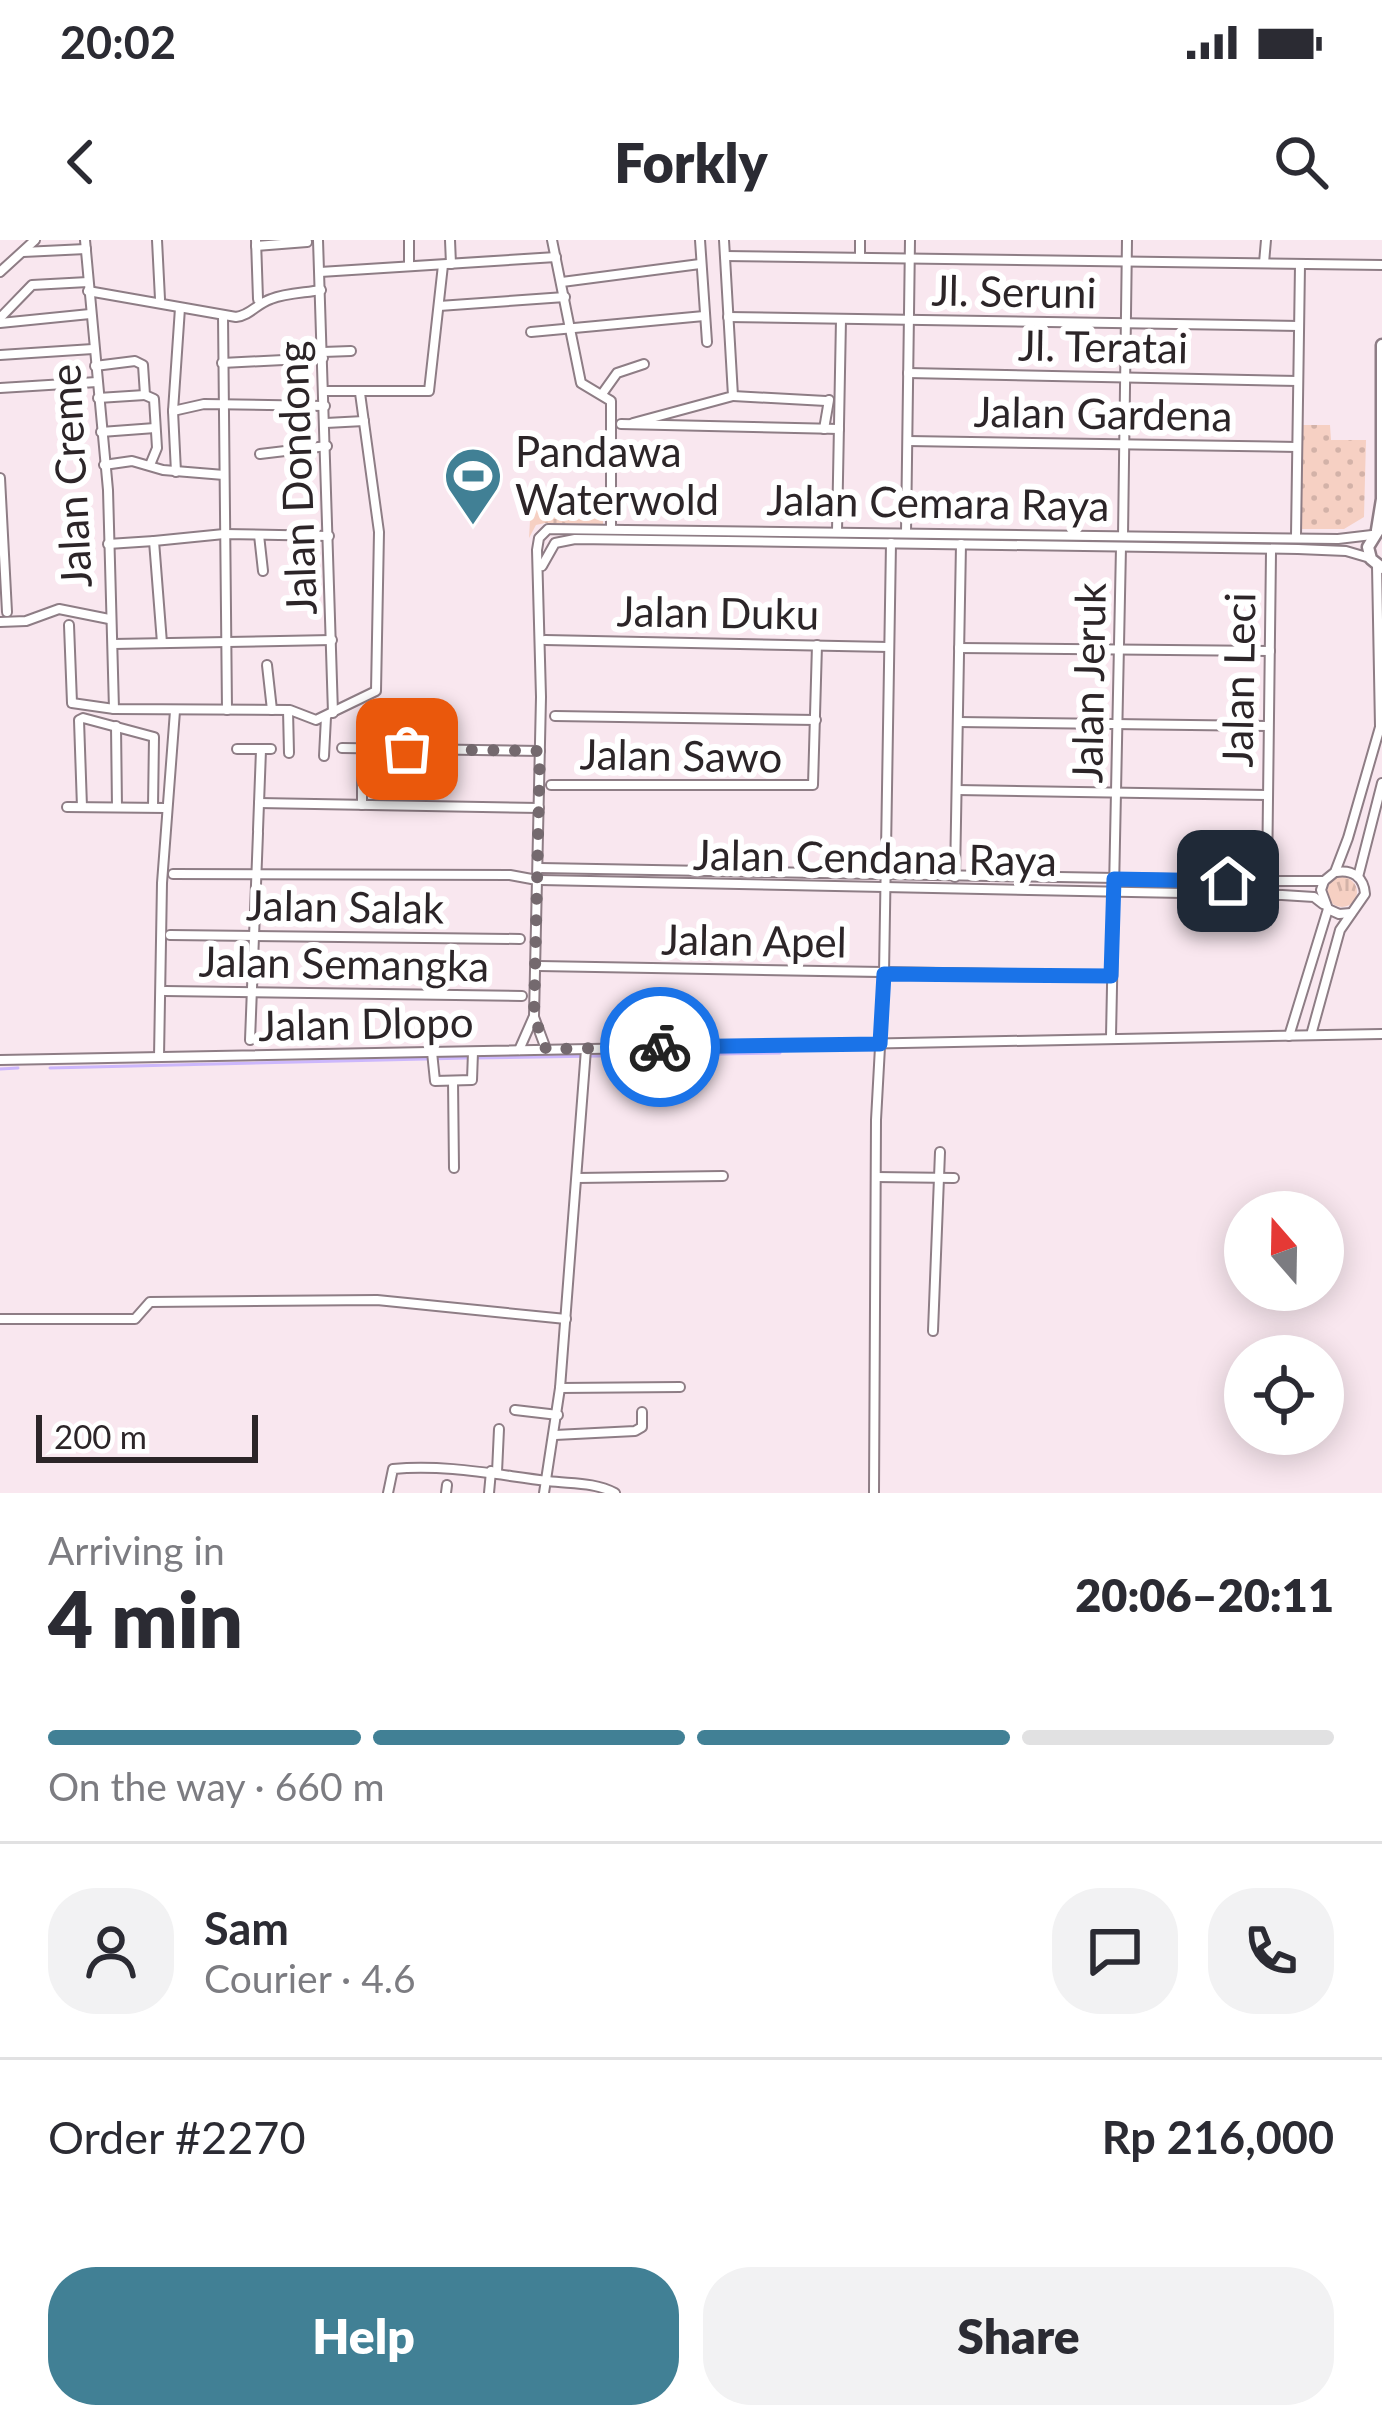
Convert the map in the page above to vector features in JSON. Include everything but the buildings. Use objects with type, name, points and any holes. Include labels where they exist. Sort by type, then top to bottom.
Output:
[{"type":"main road","points":[[1377,564],[1368,547],[1377,531],[1382,499],[1382,345]]},
{"type":"street","points":[[0,272],[37,240],[48,251]]},
{"type":"street","points":[[157,240],[160,299]]},
{"type":"street","points":[[409,240],[409,266]]},
{"type":"street","points":[[325,391],[429,391],[450,240]]},
{"type":"street","points":[[552,240],[581,383],[611,401],[606,528],[601,539]]},
{"type":"street","points":[[700,240],[707,342]]},
{"type":"street","points":[[724,240],[733,396]]},
{"type":"street","points":[[860,240],[860,257]]},
{"type":"street","points":[[906,532],[910,240]]},
{"type":"street","points":[[1123,536],[1126,240]]},
{"type":"street","points":[[1264,263],[1266,240]]},
{"type":"street","points":[[258,299],[256,243],[312,241]]},
{"type":"street","name":"Jalan Dondong","points":[[312,241],[321,290],[332,640],[324,756]]},
{"type":"street","points":[[23,252],[85,245]]},
{"type":"street","name":"Jalan Creme","points":[[85,245],[104,465],[115,709]]},
{"type":"street","points":[[725,256],[1382,265]]},
{"type":"street","points":[[320,272],[556,257]]},
{"type":"street","points":[[562,282],[700,264]]},
{"type":"street","points":[[1296,536],[1300,265]]},
{"type":"street","points":[[0,321],[32,285],[88,286],[223,316],[247,316],[272,298],[321,290]]},
{"type":"street","points":[[439,306],[565,296]]},
{"type":"street","points":[[176,472],[173,411],[180,308]]},
{"type":"street","points":[[0,321],[90,314]]},
{"type":"street","points":[[223,316],[227,710]]},
{"type":"street","points":[[531,332],[704,316]]},
{"type":"street","name":"Jl. Seruni","points":[[728,317],[1299,326]]},
{"type":"street","points":[[837,531],[842,319]]},
{"type":"street","points":[[0,355],[93,349]]},
{"type":"street","points":[[223,363],[351,351]]},
{"type":"street","points":[[95,366],[140,363],[145,395]]},
{"type":"street","points":[[602,394],[617,373],[644,364]]},
{"type":"street","name":"Jl. Teratai","points":[[908,373],[1298,381]]},
{"type":"street","points":[[0,388],[97,382]]},
{"type":"street","points":[[633,423],[733,396],[826,401],[840,392]]},
{"type":"street","points":[[69,625],[72,703],[175,711],[288,710],[313,720],[376,691],[379,532],[360,393]]},
{"type":"street","points":[[98,398],[154,398],[157,448],[150,465]]},
{"type":"street","points":[[824,429],[826,401]]},
{"type":"street","points":[[173,411],[204,404],[325,406]]},
{"type":"street","points":[[326,423],[364,421]]},
{"type":"street","points":[[621,424],[839,430]]},
{"type":"street","points":[[101,432],[155,428]]},
{"type":"street","name":"Jalan Gardena","points":[[908,441],[1297,447]]},
{"type":"street","points":[[260,454],[327,446]]},
{"type":"street","points":[[104,465],[132,461],[176,472],[224,475]]},
{"type":"street","points":[[0,478],[7,612]]},
{"type":"street","name":"Jalan Cemara Raya","points":[[534,1016],[539,880],[538,543],[548,529],[891,543],[1346,551],[1377,564]]},
{"type":"street","name":"Jalan Cemara Raya","points":[[541,569],[560,540],[837,531],[1347,539],[1377,531]]},
{"type":"street","points":[[1000,533],[1000,545]]},
{"type":"street","points":[[108,544],[224,534],[329,536]]},
{"type":"street","points":[[259,535],[262,571]]},
{"type":"street","points":[[154,541],[162,644]]},
{"type":"street","points":[[874,1493],[876,1177],[891,543]]},
{"type":"street","points":[[955,877],[961,544]]},
{"type":"street","name":"Jalan Jeruk","points":[[1111,1036],[1121,547]]},
{"type":"street","name":"Jalan Leci","points":[[1267,881],[1271,552]]},
{"type":"street","points":[[1288,1036],[1326,907],[1321,890],[1335,872],[1380,728],[1377,564]]},
{"type":"street","points":[[0,622],[26,621],[59,609],[109,619]]},
{"type":"street","points":[[113,644],[332,640]]},
{"type":"street","name":"Jalan Duku","points":[[545,640],[889,647]]},
{"type":"street","name":"Jalan Sawo","points":[[551,785],[810,787],[815,782],[817,645]]},
{"type":"street","points":[[959,648],[1270,651]]},
{"type":"street","points":[[267,665],[272,710]]},
{"type":"street","points":[[288,710],[289,753]]},
{"type":"street","points":[[159,1057],[166,808],[175,711]]},
{"type":"street","points":[[555,716],[816,720]]},
{"type":"street","points":[[82,807],[80,719],[154,736],[153,807]]},
{"type":"street","points":[[958,722],[1268,726]]},
{"type":"street","points":[[116,726],[117,807]]},
{"type":"street","points":[[342,748],[540,751]]},
{"type":"street","points":[[362,805],[363,748]]},
{"type":"street","points":[[237,749],[266,749],[259,803],[250,1040]]},
{"type":"street","points":[[1311,1035],[1340,930],[1364,895],[1358,877],[1382,783]]},
{"type":"street","points":[[957,790],[1268,795]]},
{"type":"street","points":[[1360,799],[1376,804]]},
{"type":"street","points":[[259,803],[539,808]]},
{"type":"street","points":[[67,807],[166,808]]},
{"type":"street","name":"Jalan Cendana Raya","points":[[510,875],[538,868],[884,888],[1314,897],[1326,907]]},
{"type":"street","points":[[1335,872],[1358,877]]},
{"type":"street","name":"Jalan Cendana Raya","points":[[173,874],[510,875],[539,880],[884,876],[1324,881]]},
{"type":"street","points":[[1326,907],[1339,914],[1351,913]]},
{"type":"street","name":"Jalan Salak","points":[[170,935],[520,940]]},
{"type":"street","name":"Jalan Apel","points":[[539,966],[1111,976]]},
{"type":"street","points":[[1307,979],[1324,982]]},
{"type":"street","name":"Jalan Semangka","points":[[165,991],[522,996]]},
{"type":"street","points":[[534,1016],[546,1049]]},
{"type":"street","points":[[519,1050],[534,1016]]},
{"type":"street","name":"Jalan Dlopo","points":[[0,1060],[473,1057],[546,1049],[586,1053],[1382,1034]]},
{"type":"street","points":[[544,1493],[560,1388],[586,1053]]},
{"type":"street","points":[[432,1056],[433,1080],[453,1082],[472,1080],[473,1057]]},
{"type":"street","points":[[453,1082],[454,1168]]},
{"type":"street","points":[[933,1331],[940,1151]]},
{"type":"street","points":[[577,1178],[723,1177]]},
{"type":"street","points":[[876,1177],[954,1178]]},
{"type":"street","points":[[0,1319],[134,1319],[150,1302],[377,1300],[566,1319]]},
{"type":"street","points":[[560,1388],[680,1388]]},
{"type":"street","points":[[514,1410],[557,1415]]},
{"type":"street","points":[[555,1435],[635,1432],[642,1426],[643,1412]]},
{"type":"street","points":[[489,1493],[499,1429]]},
{"type":"street","points":[[388,1493],[393,1469],[494,1472],[596,1486],[615,1493]]},
{"type":"green space","points":[[1299,425],[1330,425],[1331,440],[1366,440],[1364,517],[1344,529],[1297,529]]},
{"type":"green space","points":[[603,500],[603,524],[545,523],[536,525],[529,538],[531,503]]},
{"type":"green space","points":[[1342,877],[1357,892],[1342,907],[1327,892]]},
{"type":"waterway","points":[[477,1058],[780,1053]]},
{"type":"waterway","points":[[50,1068],[468,1058]]},
{"type":"waterway","points":[[0,1069],[18,1068]]},
{"type":"way so far","points":[[407,749],[540,751],[534,1016],[546,1049],[660,1047]]},
{"type":"place","name":"Pandawa Waterwold","points":[[473,527]]},
{"type":"route","points":[[660,1047],[880,1044],[884,974],[1111,976],[1114,879],[1228,881]]}]
